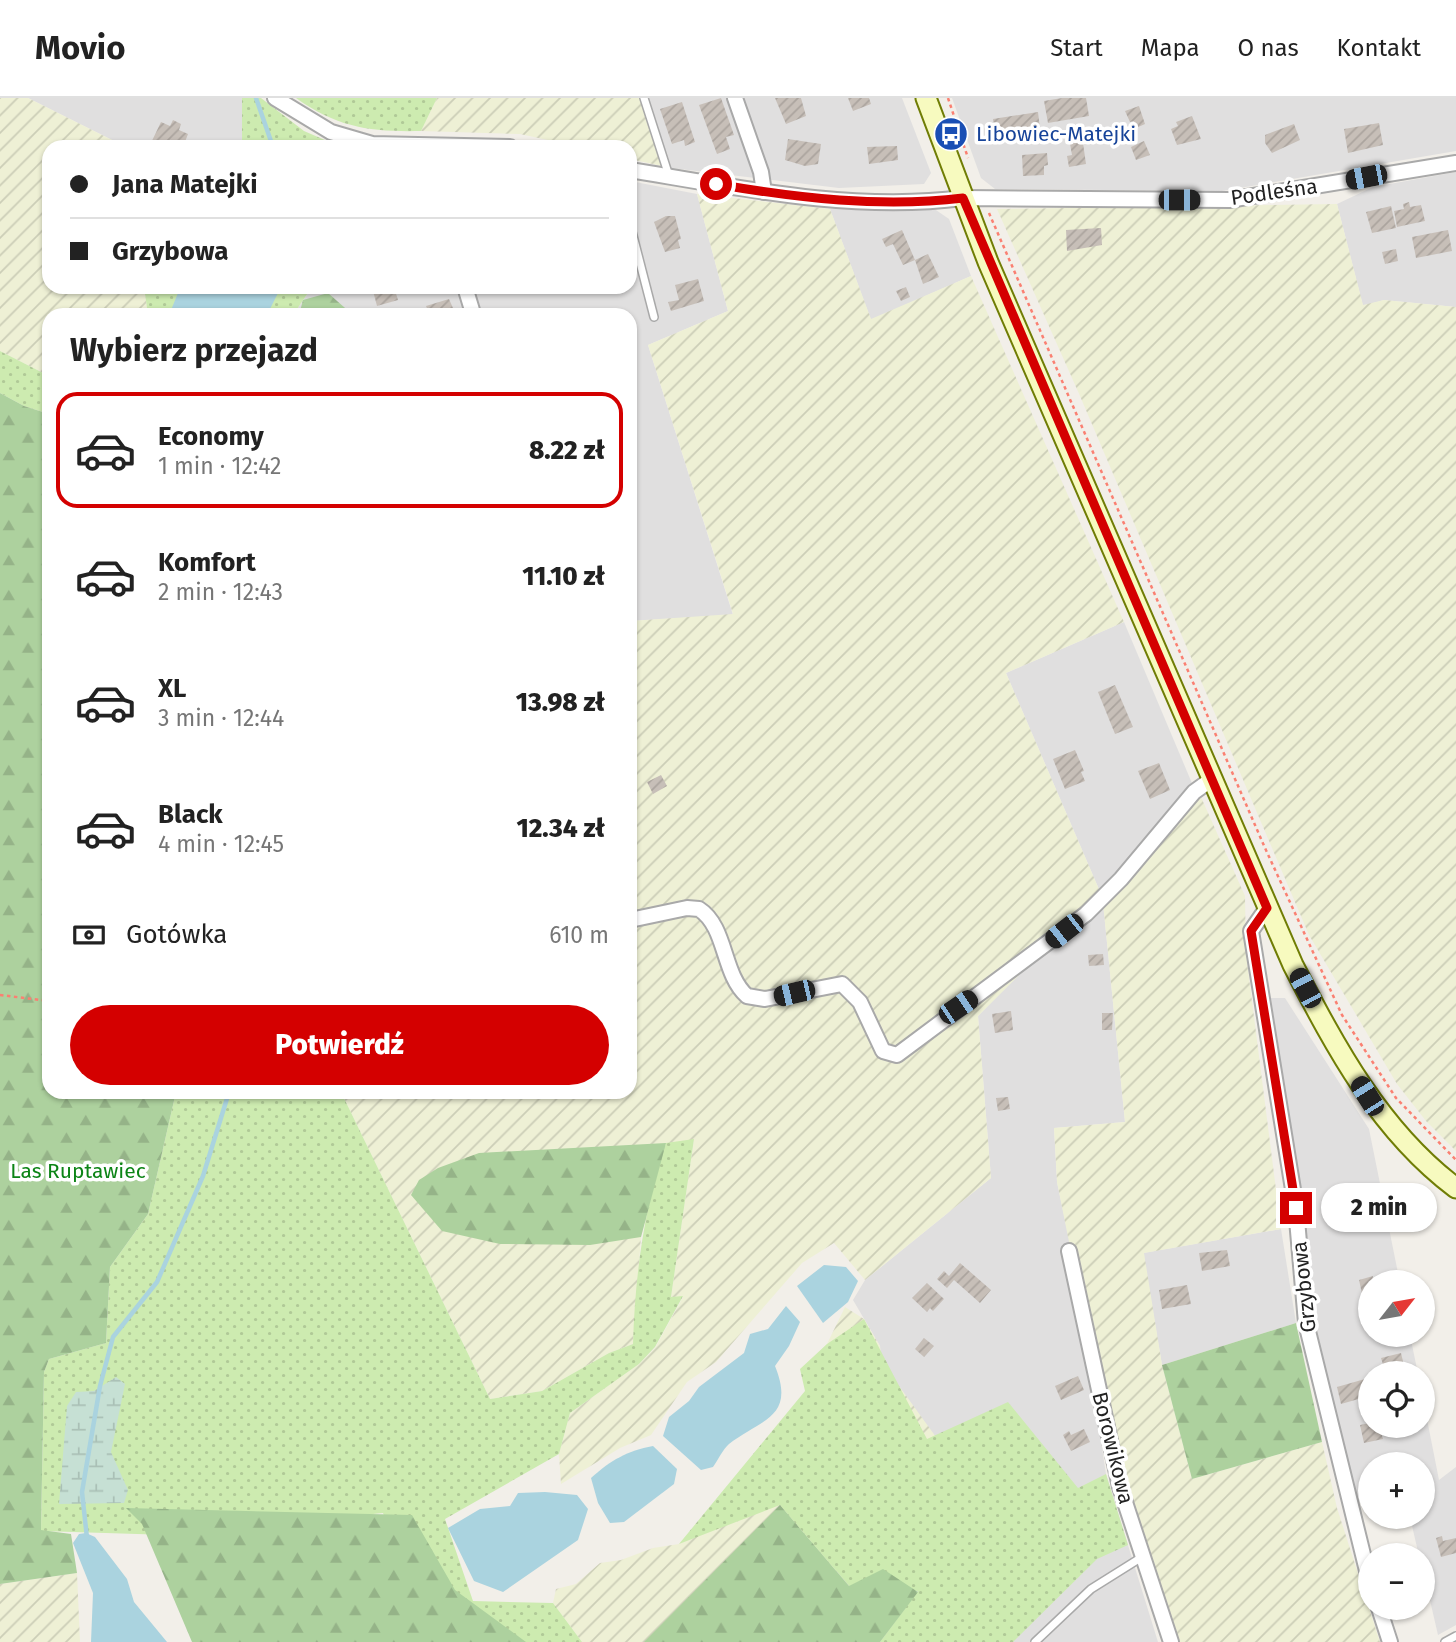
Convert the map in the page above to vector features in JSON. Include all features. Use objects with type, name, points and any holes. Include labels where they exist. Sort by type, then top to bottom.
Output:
[{"type":"street","points":[[275,98],[331,132],[358,140]]},
{"type":"street","points":[[735,98],[761,173],[764,192]]},
{"type":"street","points":[[926,98],[972,198],[1267,908],[1329,1033],[1367,1096],[1404,1142],[1456,1188]]},
{"type":"street","name":"Podleśna","points":[[637,171],[764,192],[922,203],[972,198],[1229,200],[1456,163]]},
{"type":"street","points":[[637,919],[687,908],[699,909],[709,917],[736,982],[747,996],[765,999],[842,984],[850,989],[860,1002],[883,1051],[897,1055],[1086,914],[1121,879],[1194,792],[1212,779]]},
{"type":"street","name":"Grzybowa","points":[[1267,908],[1251,931],[1296,1208],[1306,1323],[1360,1543]]},
{"type":"street","name":"Borowikowa","points":[[1069,1251],[1120,1487],[1171,1642]]},
{"type":"street","points":[[1383,1620],[1390,1642]]},
{"type":"lane","points":[[644,98],[669,177]]},
{"type":"lane","points":[[637,251],[654,317]]},
{"type":"lane","points":[[1035,1642],[1091,1589],[1143,1557]]},
{"type":"lane","points":[[1445,1642],[1456,1636]]},
{"type":"path","points":[[948,98],[970,162]]},
{"type":"path","points":[[972,198],[1010,256],[1270,860],[1342,1015],[1396,1098],[1456,1160]]},
{"type":"path","points":[[0,995],[42,1000]]},
{"type":"shaded area","points":[[28,98],[242,98],[242,140],[112,140]]},
{"type":"shaded area","points":[[647,98],[902,98],[931,173],[924,184],[839,188],[671,168]]},
{"type":"shaded area","points":[[952,98],[1456,98],[1456,151],[1222,191],[995,189],[981,178]]},
{"type":"shaded area","points":[[1456,172],[1456,307],[1384,300],[1363,306],[1337,204],[1373,187]]},
{"type":"shaded area","points":[[637,182],[697,194],[728,311],[648,345],[733,615],[637,621],[637,308],[298,308],[307,294],[637,294]]},
{"type":"shaded area","points":[[933,208],[949,219],[971,276],[871,320],[830,209]]},
{"type":"shaded area","points":[[1124,622],[1194,788],[1101,894],[1006,673]]},
{"type":"shaded area","points":[[1103,903],[1125,1122],[1054,1128],[1057,1182],[1090,1337],[1094,1395],[1106,1474],[1158,1642],[761,1642],[901,1391],[881,1361],[880,1346],[853,1300],[865,1280],[991,1178],[978,1016],[1025,967]]},
{"type":"shaded area","points":[[1271,998],[1285,998],[1369,1129],[1397,1270],[1358,1270],[1358,1348],[1413,1348],[1415,1361],[1358,1361],[1358,1438],[1431,1438],[1433,1452],[1358,1452],[1358,1502],[1334,1415],[1316,1325]]},
{"type":"shaded area","points":[[1281,1229],[1296,1323],[1162,1365],[1143,1253]]},
{"type":"shaded area","points":[[1435,1460],[1439,1480],[1456,1467],[1456,1625],[1438,1635],[1435,1620],[1435,1543],[1416,1543],[1413,1529],[1435,1529]]},
{"type":"green space","points":[[0,98],[28,98],[112,140],[42,140],[42,294],[145,294],[147,308],[42,308],[42,372],[0,351]]},
{"type":"green space","points":[[242,98],[261,98],[304,131],[325,140],[242,140]]},
{"type":"green space","points":[[296,98],[437,98],[421,131],[403,131],[371,129],[341,122]]},
{"type":"green space","points":[[437,98],[647,98],[671,168],[637,161],[637,140],[548,140],[520,134],[421,131]]},
{"type":"green space","points":[[697,194],[830,209],[871,319],[971,276],[1124,622],[1006,673],[1101,894],[978,1016],[991,1178],[865,1280],[834,1243],[802,1263],[716,1362],[687,1382],[651,1435],[620,1448],[561,1484],[559,1454],[570,1413],[639,1364],[655,1348],[683,1297],[671,1297],[694,1139],[649,1208],[641,1237],[633,1344],[609,1353],[542,1391],[490,1399],[344,1099],[637,1099],[637,621],[733,614],[648,345],[728,311]]},
{"type":"green space","points":[[1337,204],[1363,305],[1384,300],[1456,307],[1456,1151],[1426,1121],[1397,1084],[1309,935],[1080,396],[997,209]]},
{"type":"green space","points":[[145,294],[307,294],[298,308],[147,308]]},
{"type":"green space","points":[[329,294],[345,308],[301,308],[303,300]]},
{"type":"green space","points":[[0,351],[42,372],[42,412],[0,393]]},
{"type":"green space","name":"Las Ruptawiec","points":[[0,393],[42,412],[42,1099],[174,1099],[148,1214],[110,1267],[106,1343],[49,1359],[44,1372],[41,1530],[71,1534],[77,1573],[0,1584]]},
{"type":"green space","points":[[1201,797],[1245,896],[1246,954],[1281,1229],[1144,1253],[1162,1365],[1192,1479],[1322,1442],[1337,1508],[1358,1573],[1358,1620],[1373,1620],[1380,1642],[1176,1642],[1122,1469],[1104,1374],[1090,1336],[1057,1182],[1054,1128],[1125,1122],[1103,903],[1189,805]]},
{"type":"green space","points":[[174,1099],[344,1099],[490,1399],[542,1391],[609,1353],[633,1344],[642,1242],[658,1167],[666,1143],[694,1139],[671,1297],[683,1296],[655,1347],[639,1364],[570,1413],[559,1454],[445,1519],[473,1601],[553,1603],[582,1642],[434,1642],[383,1513],[169,1535],[41,1531],[44,1372],[49,1359],[106,1343],[110,1267],[148,1214]]},
{"type":"green space","points":[[666,1143],[641,1237],[590,1245],[500,1244],[442,1231],[411,1195],[419,1180],[438,1168],[479,1153]]},
{"type":"green space","points":[[845,1307],[864,1319],[880,1346],[881,1361],[954,1462],[761,1642],[582,1642],[553,1603],[556,1589],[576,1584],[600,1563],[621,1560],[653,1548],[679,1544],[807,1404],[805,1382],[815,1357],[827,1344]]},
{"type":"green space","points":[[864,1319],[927,1439],[1008,1402],[1078,1488],[1106,1474],[1128,1545],[1097,1559],[1013,1642],[880,1642],[918,1591],[850,1587],[780,1505],[679,1544],[805,1391],[800,1369],[827,1344]]},
{"type":"green space","points":[[1296,1323],[1322,1442],[1192,1479],[1162,1365]]},
{"type":"green space","points":[[116,1377],[125,1384],[111,1452],[128,1490],[124,1503],[59,1504],[67,1406],[76,1392],[94,1391]]},
{"type":"green space","points":[[780,1505],[849,1586],[883,1569],[918,1592],[880,1642],[644,1642]]},
{"type":"green space","points":[[126,1508],[412,1515],[455,1590],[526,1642],[192,1642],[142,1524]]},
{"type":"green space","points":[[77,1573],[80,1642],[0,1642],[0,1584]]},
{"type":"water","points":[[178,294],[278,294],[270,308],[172,308]]},
{"type":"water","points":[[824,1265],[846,1267],[858,1281],[848,1302],[823,1323],[797,1286]]},
{"type":"water","points":[[786,1306],[800,1322],[789,1346],[775,1366],[780,1383],[781,1397],[778,1407],[763,1422],[729,1444],[713,1467],[701,1470],[663,1436],[669,1417],[689,1401],[699,1387],[744,1353],[750,1334],[768,1329]]},
{"type":"water","points":[[653,1446],[677,1469],[674,1484],[624,1522],[610,1523],[598,1503],[591,1478],[620,1457]]},
{"type":"water","points":[[518,1493],[577,1495],[588,1509],[578,1540],[503,1592],[474,1581],[448,1528],[480,1509],[510,1506]]},
{"type":"water","points":[[86,1533],[95,1537],[127,1579],[134,1602],[167,1642],[91,1642],[93,1593],[73,1543],[79,1534]]},
{"type":"building","points":[[721,98],[734,135],[726,137],[730,149],[717,154],[699,105]]},
{"type":"building","points":[[775,98],[801,98],[806,116],[786,124]]},
{"type":"building","points":[[848,98],[869,98],[871,104],[853,111]]},
{"type":"building","points":[[1086,98],[1089,116],[1048,123],[1044,101]]},
{"type":"building","points":[[682,102],[695,142],[685,146],[684,140],[672,144],[660,109]]},
{"type":"building","points":[[1139,106],[1145,124],[1136,128],[1134,121],[1130,122],[1125,111]]},
{"type":"building","points":[[1038,112],[1040,129],[1002,135],[1001,126],[994,127],[993,119]]},
{"type":"building","points":[[1192,116],[1201,139],[1177,145],[1171,129],[1178,126],[1176,122]]},
{"type":"building","points":[[173,120],[181,124],[179,130],[188,134],[186,140],[152,140],[161,122],[170,126]]},
{"type":"building","points":[[1379,123],[1383,145],[1348,153],[1344,129]]},
{"type":"building","points":[[1294,124],[1300,140],[1272,153],[1265,143],[1265,135]]},
{"type":"building","points":[[1082,136],[1086,164],[1069,167],[1067,156],[1072,155],[1069,138]]},
{"type":"building","points":[[788,139],[821,144],[818,164],[805,166],[785,160]]},
{"type":"building","points":[[1144,141],[1150,155],[1136,160],[1131,147]]},
{"type":"building","points":[[897,146],[898,160],[869,164],[867,147]]},
{"type":"building","points":[[1047,153],[1048,165],[1044,166],[1044,175],[1023,176],[1022,155]]},
{"type":"building","points":[[1409,202],[1410,207],[1421,205],[1425,221],[1397,227],[1394,211],[1404,209],[1403,204]]},
{"type":"building","points":[[1391,206],[1396,228],[1372,233],[1366,212]]},
{"type":"building","points":[[666,216],[675,216],[681,239],[678,240],[680,248],[665,252],[654,222]]},
{"type":"building","points":[[1101,228],[1102,245],[1067,251],[1066,230]]},
{"type":"building","points":[[902,230],[915,260],[903,265],[893,244],[886,247],[882,239]]},
{"type":"building","points":[[1448,230],[1452,251],[1416,258],[1412,237]]},
{"type":"building","points":[[1396,249],[1398,261],[1385,264],[1382,252]]},
{"type":"building","points":[[928,254],[939,277],[923,284],[915,260]]},
{"type":"building","points":[[698,279],[704,301],[671,311],[668,302],[679,300],[675,285]]},
{"type":"building","points":[[906,287],[910,297],[901,301],[896,291]]},
{"type":"building","points":[[374,294],[396,294],[398,300],[377,306]]},
{"type":"building","points":[[449,299],[453,308],[427,308],[426,306]]},
{"type":"building","points":[[1115,685],[1133,727],[1115,734],[1098,692]]},
{"type":"building","points":[[1075,750],[1084,771],[1081,772],[1085,781],[1065,789],[1053,759]]},
{"type":"building","points":[[1159,763],[1170,790],[1150,799],[1138,771]]},
{"type":"building","points":[[661,775],[667,786],[653,794],[647,782]]},
{"type":"building","points":[[1103,954],[1104,965],[1089,966],[1088,955]]},
{"type":"building","points":[[1011,1011],[1013,1030],[995,1033],[992,1014]]},
{"type":"building","points":[[1102,1013],[1113,1013],[1112,1030],[1102,1030]]},
{"type":"building","points":[[1008,1097],[1010,1109],[998,1111],[996,1098]]},
{"type":"building","points":[[1227,1250],[1230,1266],[1202,1271],[1199,1253]]},
{"type":"building","points":[[960,1263],[991,1290],[980,1303],[954,1280],[947,1288],[937,1279],[944,1271],[949,1276]]},
{"type":"building","points":[[927,1283],[944,1299],[933,1311],[930,1308],[927,1312],[912,1298]]},
{"type":"building","points":[[1187,1285],[1191,1304],[1162,1309],[1159,1290]]},
{"type":"building","points":[[924,1338],[934,1346],[924,1357],[915,1349]]},
{"type":"building","points":[[1401,1353],[1403,1361],[1382,1361],[1381,1358]]},
{"type":"building","points":[[1078,1376],[1084,1390],[1061,1400],[1055,1386]]},
{"type":"building","points":[[1358,1381],[1358,1399],[1341,1404],[1337,1387]]},
{"type":"building","points":[[1084,1429],[1090,1442],[1071,1451],[1063,1435],[1069,1431],[1071,1435]]},
{"type":"building","points":[[1363,1438],[1383,1439],[1364,1443]]},
{"type":"building","points":[[1442,1536],[1443,1541],[1456,1538],[1456,1553],[1441,1557],[1436,1538]]},
{"type":"waterway","points":[[256,98],[271,140]]},
{"type":"waterway","points":[[87,1538],[82,1492],[100,1386],[113,1337],[157,1282],[203,1176],[227,1099]]},
{"type":"place","name":"Libowiec-Matejki","points":[[951,134]]},
{"type":"route","points":[[716,184],[764,192],[851,200],[922,203],[963,198],[988,262],[1267,908],[1262,911],[1251,931],[1296,1208]]}]
